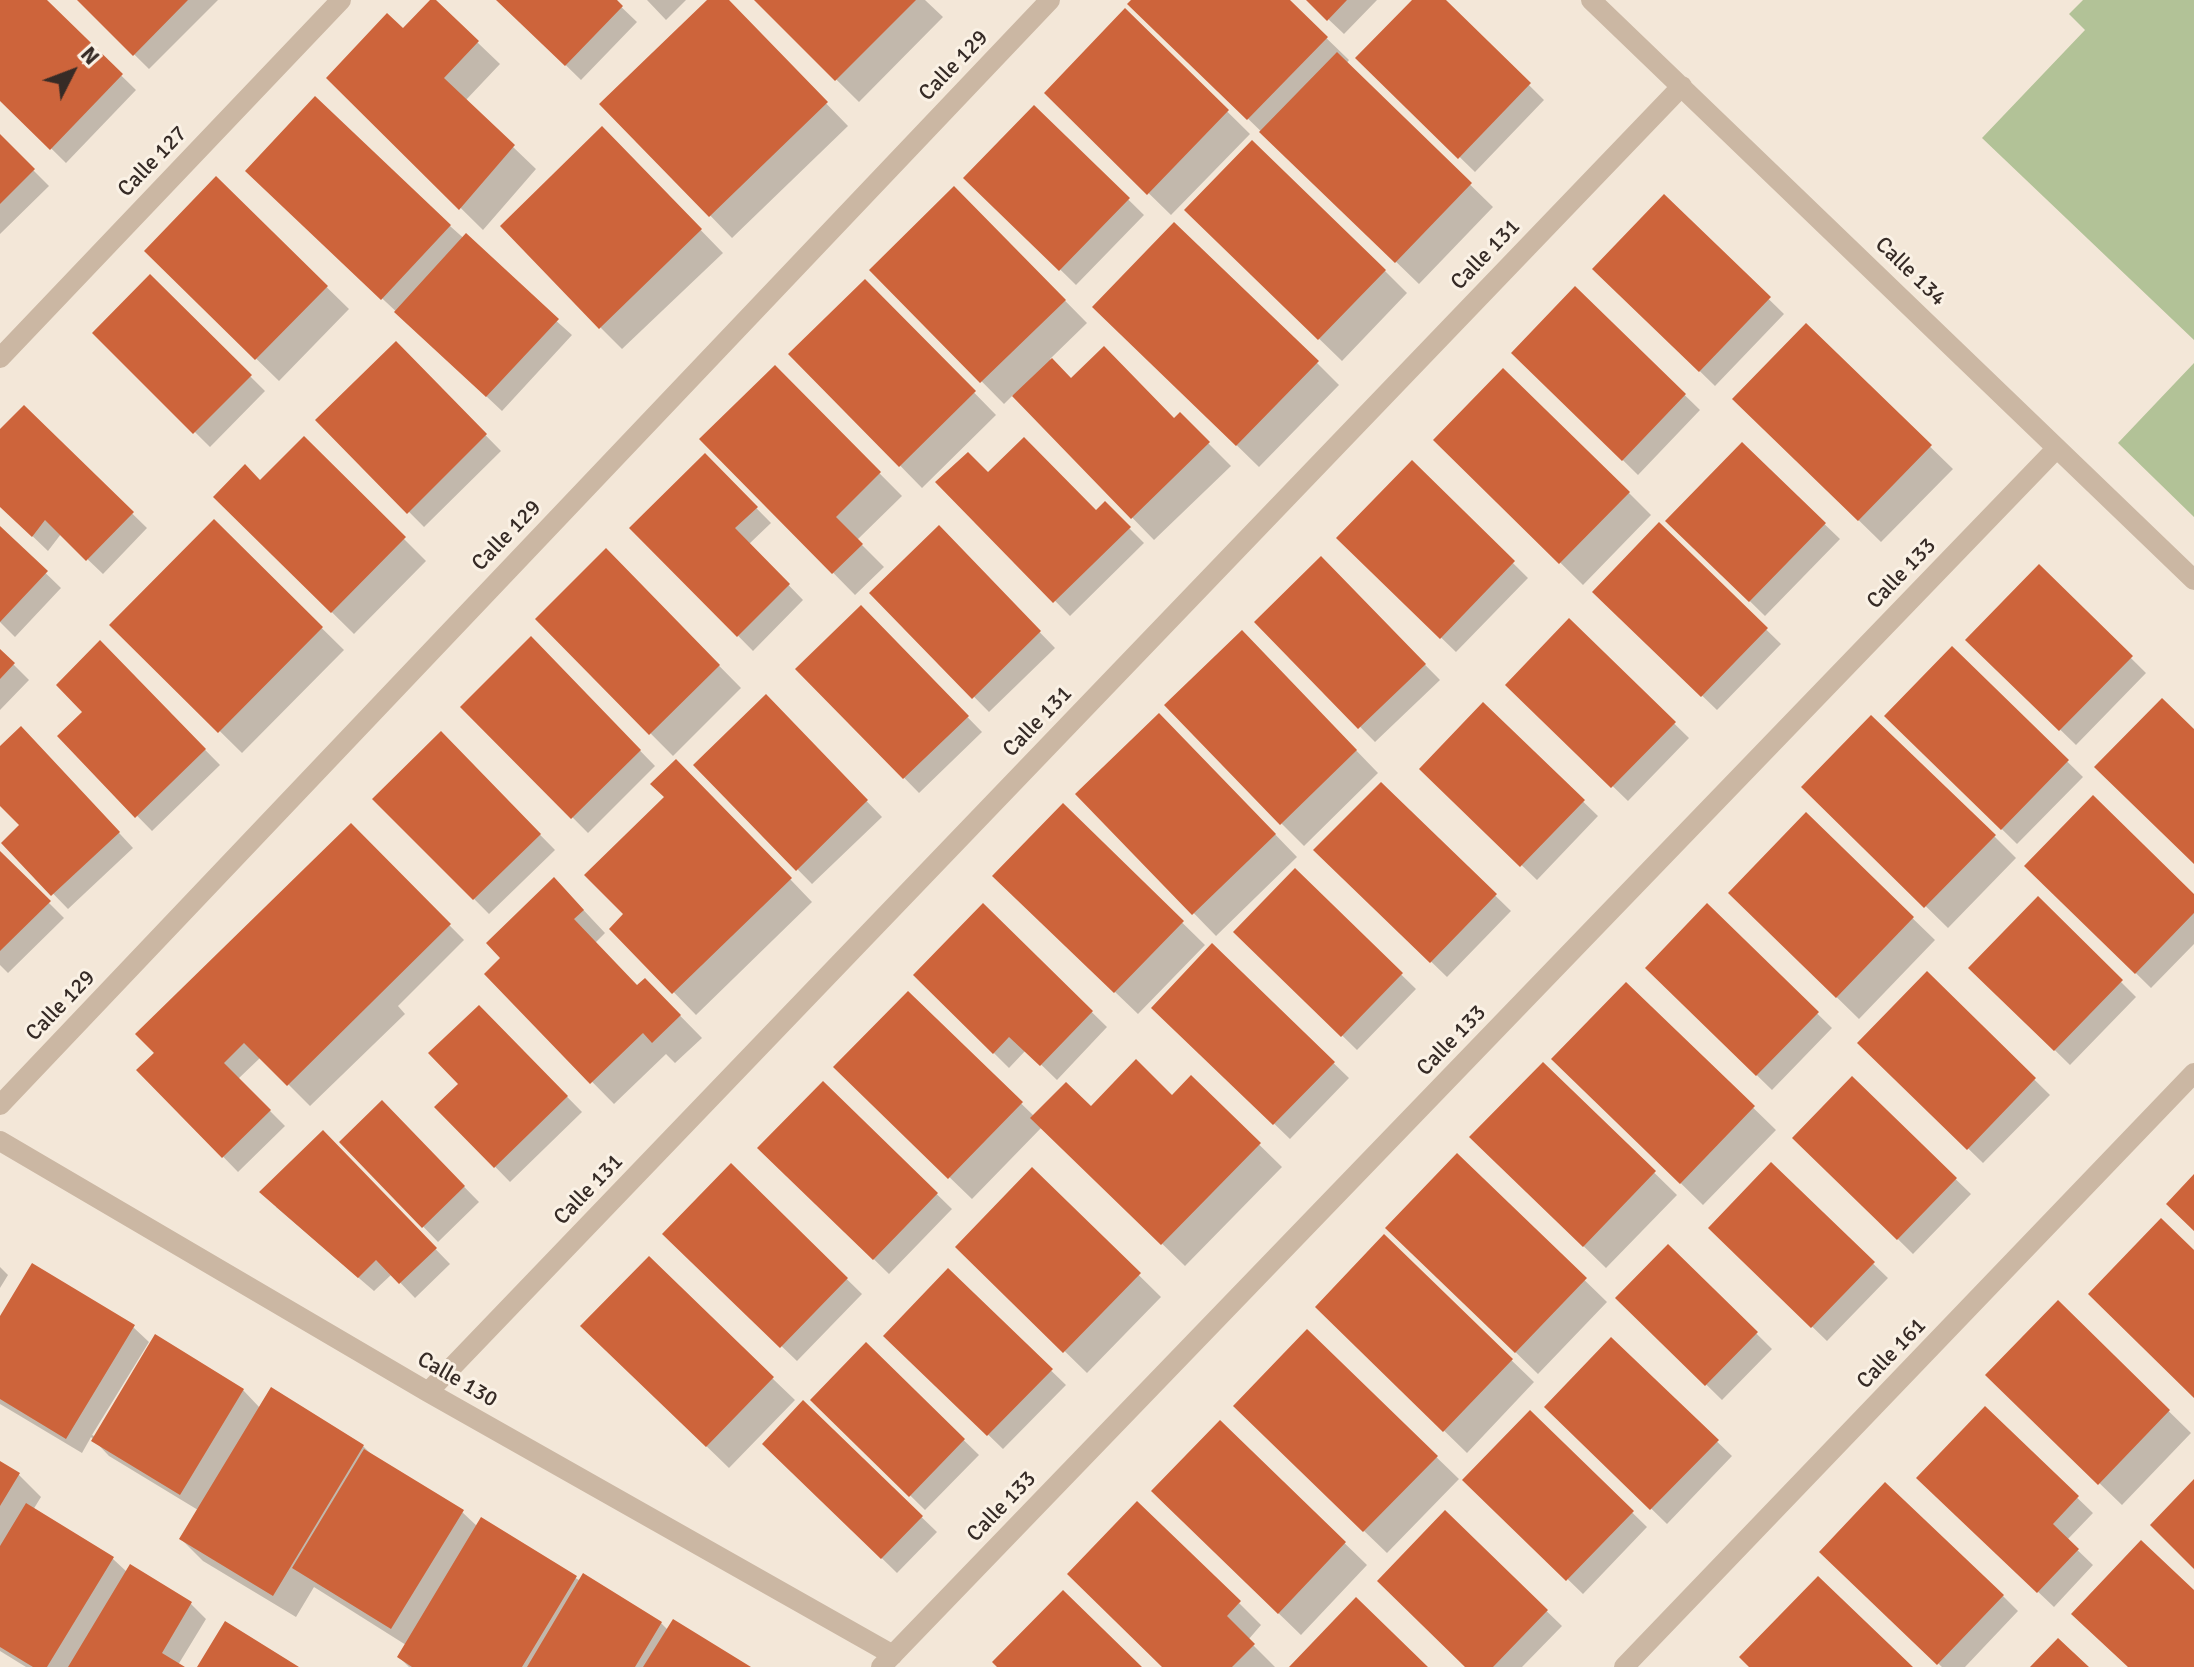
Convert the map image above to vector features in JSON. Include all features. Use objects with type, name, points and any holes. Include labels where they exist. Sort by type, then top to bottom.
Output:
[{"type":"street","name":"Calle 127","points":[[0,358],[341,0]]},
{"type":"street","name":"Calle 129","points":[[0,1105],[1050,0]]},
{"type":"street","name":"Calle 134","points":[[1591,0],[2194,580]]},
{"type":"street","name":"Calle 131","points":[[428,1392],[1682,86]]},
{"type":"street","name":"Calle 133","points":[[887,1661],[2057,448]]},
{"type":"street","name":"Calle 161","points":[[1624,1667],[2194,1073]]},
{"type":"street","name":"Calle 130","points":[[0,1141],[887,1661]]},
{"type":"green space","points":[[2083,0],[2194,0],[2194,340],[1982,138],[2085,30],[2069,14]]},
{"type":"green space","points":[[2194,363],[2194,517],[2118,443]]},
{"type":"building","points":[[0,0],[47,0],[123,74],[50,150],[0,101]]},
{"type":"building","points":[[77,0],[188,0],[133,56]]},
{"type":"building","points":[[430,0],[436,0],[479,41],[444,78],[515,145],[459,210],[326,78],[387,13],[403,28]]},
{"type":"building","points":[[496,0],[617,0],[623,6],[565,66]]},
{"type":"building","points":[[707,0],[729,0],[828,102],[709,217],[599,104]]},
{"type":"building","points":[[754,0],[916,0],[835,81]]},
{"type":"building","points":[[1131,0],[1290,0],[1328,37],[1247,120],[1127,4]]},
{"type":"building","points":[[1306,0],[1347,0],[1327,21]]},
{"type":"building","points":[[1412,0],[1446,0],[1531,83],[1458,159],[1355,58]]},
{"type":"building","points":[[1125,8],[1229,110],[1147,195],[1044,93]]},
{"type":"building","points":[[1337,52],[1472,183],[1395,263],[1259,132]]},
{"type":"building","points":[[315,96],[451,225],[381,300],[245,171]]},
{"type":"building","points":[[1034,105],[1130,198],[1059,271],[963,178]]},
{"type":"building","points":[[602,126],[702,229],[599,329],[500,226]]},
{"type":"building","points":[[0,134],[35,169],[0,204]]},
{"type":"building","points":[[1252,140],[1386,270],[1318,340],[1184,210]]},
{"type":"building","points":[[216,176],[328,286],[255,360],[144,251]]},
{"type":"building","points":[[954,186],[1066,300],[980,383],[869,270]]},
{"type":"building","points":[[1664,194],[1771,297],[1699,372],[1592,269]]},
{"type":"building","points":[[1174,222],[1319,361],[1236,446],[1092,307]]},
{"type":"building","points":[[466,233],[559,319],[486,397],[394,312]]},
{"type":"building","points":[[150,274],[252,375],[193,434],[92,333]]},
{"type":"building","points":[[865,279],[976,391],[899,467],[788,354]]},
{"type":"building","points":[[1575,286],[1686,394],[1622,461],[1511,353]]},
{"type":"building","points":[[1806,323],[1932,445],[1858,521],[1732,399]]},
{"type":"building","points":[[396,341],[487,434],[407,514],[315,420]]},
{"type":"building","points":[[1104,346],[1174,418],[1180,412],[1210,442],[1131,519],[1012,396],[1052,358],[1071,378]]},
{"type":"building","points":[[775,365],[881,472],[836,517],[863,544],[832,574],[699,439]]},
{"type":"building","points":[[1503,368],[1630,492],[1559,564],[1433,440]]},
{"type":"building","points":[[24,405],[134,512],[86,561],[45,520],[32,537],[0,507],[0,429]]},
{"type":"building","points":[[304,436],[406,537],[331,613],[213,497],[245,464],[260,480]]},
{"type":"building","points":[[1024,437],[1096,510],[1105,501],[1131,527],[1053,603],[935,482],[968,452],[988,472]]},
{"type":"building","points":[[1742,442],[1826,523],[1749,602],[1665,521]]},
{"type":"building","points":[[705,453],[758,507],[735,528],[790,584],[737,637],[629,528]]},
{"type":"building","points":[[1412,460],[1515,561],[1440,639],[1336,538]]},
{"type":"building","points":[[214,519],[323,627],[218,733],[109,625]]},
{"type":"building","points":[[1659,522],[1768,628],[1701,697],[1592,592]]},
{"type":"building","points":[[939,525],[1041,631],[972,699],[869,593]]},
{"type":"building","points":[[0,526],[48,571],[0,622]]},
{"type":"building","points":[[606,548],[720,665],[649,735],[535,619]]},
{"type":"building","points":[[1321,556],[1426,664],[1358,729],[1254,622]]},
{"type":"building","points":[[2039,564],[2133,656],[2059,731],[1965,640]]},
{"type":"building","points":[[861,605],[969,716],[903,779],[795,669]]},
{"type":"building","points":[[1569,618],[1676,722],[1611,788],[1505,685]]},
{"type":"building","points":[[1242,630],[1357,750],[1280,825],[1164,705]]},
{"type":"building","points":[[531,636],[641,750],[571,819],[460,707]]},
{"type":"building","points":[[100,640],[206,749],[135,818],[57,736],[82,712],[56,685]]},
{"type":"building","points":[[1952,646],[2069,760],[2001,830],[1884,716]]},
{"type":"building","points":[[0,649],[15,663],[0,679]]},
{"type":"building","points":[[766,694],[868,800],[796,871],[693,765]]},
{"type":"building","points":[[2162,698],[2194,729],[2194,864],[2094,767]]},
{"type":"building","points":[[1483,702],[1585,800],[1520,867],[1419,769]]},
{"type":"building","points":[[1159,713],[1276,834],[1192,915],[1075,794]]},
{"type":"building","points":[[1871,715],[1996,835],[1924,908],[1801,787]]},
{"type":"building","points":[[21,726],[120,832],[51,896],[1,843],[19,825],[0,806],[0,746]]},
{"type":"building","points":[[441,731],[541,834],[473,900],[372,799]]},
{"type":"building","points":[[676,759],[792,878],[672,994],[609,929],[623,914],[584,875],[664,797],[650,784]]},
{"type":"building","points":[[1381,782],[1497,894],[1430,963],[1313,850]]},
{"type":"building","points":[[2093,795],[2194,894],[2194,913],[2135,974],[2024,866]]},
{"type":"building","points":[[1063,803],[1184,921],[1114,993],[992,876]]},
{"type":"building","points":[[1806,812],[1914,917],[1836,998],[1728,893]]},
{"type":"building","points":[[351,823],[451,924],[287,1086],[244,1043],[224,1063],[271,1110],[222,1158],[136,1070],[154,1053],[135,1034]]},
{"type":"building","points":[[0,851],[51,901],[0,951]]},
{"type":"building","points":[[1295,868],[1403,973],[1341,1037],[1233,932]]},
{"type":"building","points":[[554,877],[584,910],[574,919],[637,985],[645,978],[681,1015],[652,1043],[643,1033],[590,1084],[484,974],[500,958],[486,943]]},
{"type":"building","points":[[2038,896],[2123,980],[2054,1051],[1968,968]]},
{"type":"building","points":[[983,903],[1093,1011],[1040,1066],[1009,1037],[993,1054],[913,975]]},
{"type":"building","points":[[1707,903],[1819,1012],[1756,1076],[1645,968]]},
{"type":"building","points":[[1212,943],[1335,1062],[1273,1125],[1151,1008]]},
{"type":"building","points":[[1927,971],[2036,1078],[1967,1150],[1857,1043]]},
{"type":"building","points":[[1626,982],[1755,1106],[1680,1184],[1551,1059]]},
{"type":"building","points":[[908,991],[1023,1102],[948,1179],[833,1067]]},
{"type":"building","points":[[479,1005],[568,1096],[494,1168],[434,1107],[458,1084],[428,1053]]},
{"type":"building","points":[[1136,1059],[1172,1095],[1191,1075],[1261,1143],[1161,1245],[1030,1118],[1066,1082],[1091,1106]]},
{"type":"building","points":[[1543,1062],[1656,1171],[1583,1247],[1469,1137]]},
{"type":"building","points":[[1852,1076],[1957,1178],[1897,1240],[1792,1138]]},
{"type":"building","points":[[823,1081],[938,1193],[873,1260],[757,1148]]},
{"type":"building","points":[[382,1100],[465,1186],[422,1228],[339,1142]]},
{"type":"building","points":[[323,1130],[437,1248],[399,1284],[376,1260],[358,1278],[259,1192]]},
{"type":"building","points":[[1457,1153],[1587,1278],[1515,1353],[1385,1228]]},
{"type":"building","points":[[1771,1162],[1875,1262],[1811,1328],[1708,1228]]},
{"type":"building","points":[[731,1163],[848,1278],[780,1348],[662,1234]]},
{"type":"building","points":[[1032,1167],[1141,1273],[1063,1353],[955,1247]]},
{"type":"building","points":[[2194,1174],[2194,1231],[2166,1204]]},
{"type":"building","points":[[2161,1218],[2194,1250],[2194,1398],[2088,1294]]},
{"type":"building","points":[[1384,1234],[1513,1359],[1443,1432],[1315,1307]]},
{"type":"building","points":[[1668,1244],[1758,1332],[1705,1386],[1615,1298]]},
{"type":"building","points":[[649,1256],[774,1377],[706,1447],[580,1326]]},
{"type":"building","points":[[32,1263],[135,1325],[66,1439],[0,1399],[0,1316]]},
{"type":"building","points":[[948,1268],[1053,1369],[987,1436],[883,1336]]},
{"type":"building","points":[[2058,1300],[2170,1410],[2098,1485],[1985,1375]]},
{"type":"building","points":[[1307,1329],[1438,1456],[1363,1532],[1233,1406]]},
{"type":"building","points":[[155,1334],[244,1389],[180,1495],[91,1441]]},
{"type":"building","points":[[1611,1337],[1719,1440],[1650,1510],[1544,1407]]},
{"type":"building","points":[[866,1342],[965,1439],[909,1497],[810,1400]]},
{"type":"building","points":[[271,1387],[364,1445],[273,1596],[179,1539]]},
{"type":"building","points":[[803,1400],[923,1516],[881,1559],[762,1444]]},
{"type":"building","points":[[1985,1406],[2079,1496],[2053,1524],[2079,1549],[2037,1593],[1916,1478]]},
{"type":"building","points":[[1530,1410],[1634,1511],[1566,1581],[1462,1480]]},
{"type":"building","points":[[1220,1420],[1346,1542],[1278,1614],[1151,1491]]},
{"type":"building","points":[[364,1449],[464,1510],[391,1629],[292,1568]]},
{"type":"building","points":[[0,1461],[20,1473],[0,1506]]},
{"type":"building","points":[[2194,1479],[2194,1569],[2150,1525]]},
{"type":"building","points":[[1885,1482],[2004,1595],[1937,1665],[1819,1552]]},
{"type":"building","points":[[1137,1501],[1241,1601],[1227,1616],[1255,1644],[1232,1667],[1162,1667],[1067,1574]]},
{"type":"building","points":[[26,1503],[114,1557],[47,1667],[33,1667],[0,1647],[0,1546]]},
{"type":"building","points":[[1445,1510],[1548,1610],[1493,1667],[1465,1667],[1377,1581]]},
{"type":"building","points":[[481,1517],[577,1576],[522,1667],[412,1667],[397,1657]]},
{"type":"building","points":[[2141,1540],[2194,1590],[2194,1667],[2128,1667],[2071,1614]]},
{"type":"building","points":[[130,1564],[192,1602],[162,1653],[185,1667],[68,1667]]},
{"type":"building","points":[[583,1573],[662,1622],[635,1667],[527,1667]]},
{"type":"building","points":[[1818,1576],[1913,1667],[1749,1667],[1739,1657]]},
{"type":"building","points":[[1063,1590],[1142,1667],[997,1667],[992,1662]]},
{"type":"building","points":[[1356,1597],[1428,1667],[1289,1667]]},
{"type":"building","points":[[673,1619],[751,1667],[643,1667]]},
{"type":"building","points":[[225,1621],[299,1667],[197,1667]]},
{"type":"building","points":[[2058,1638],[2089,1667],[2030,1667]]}]
